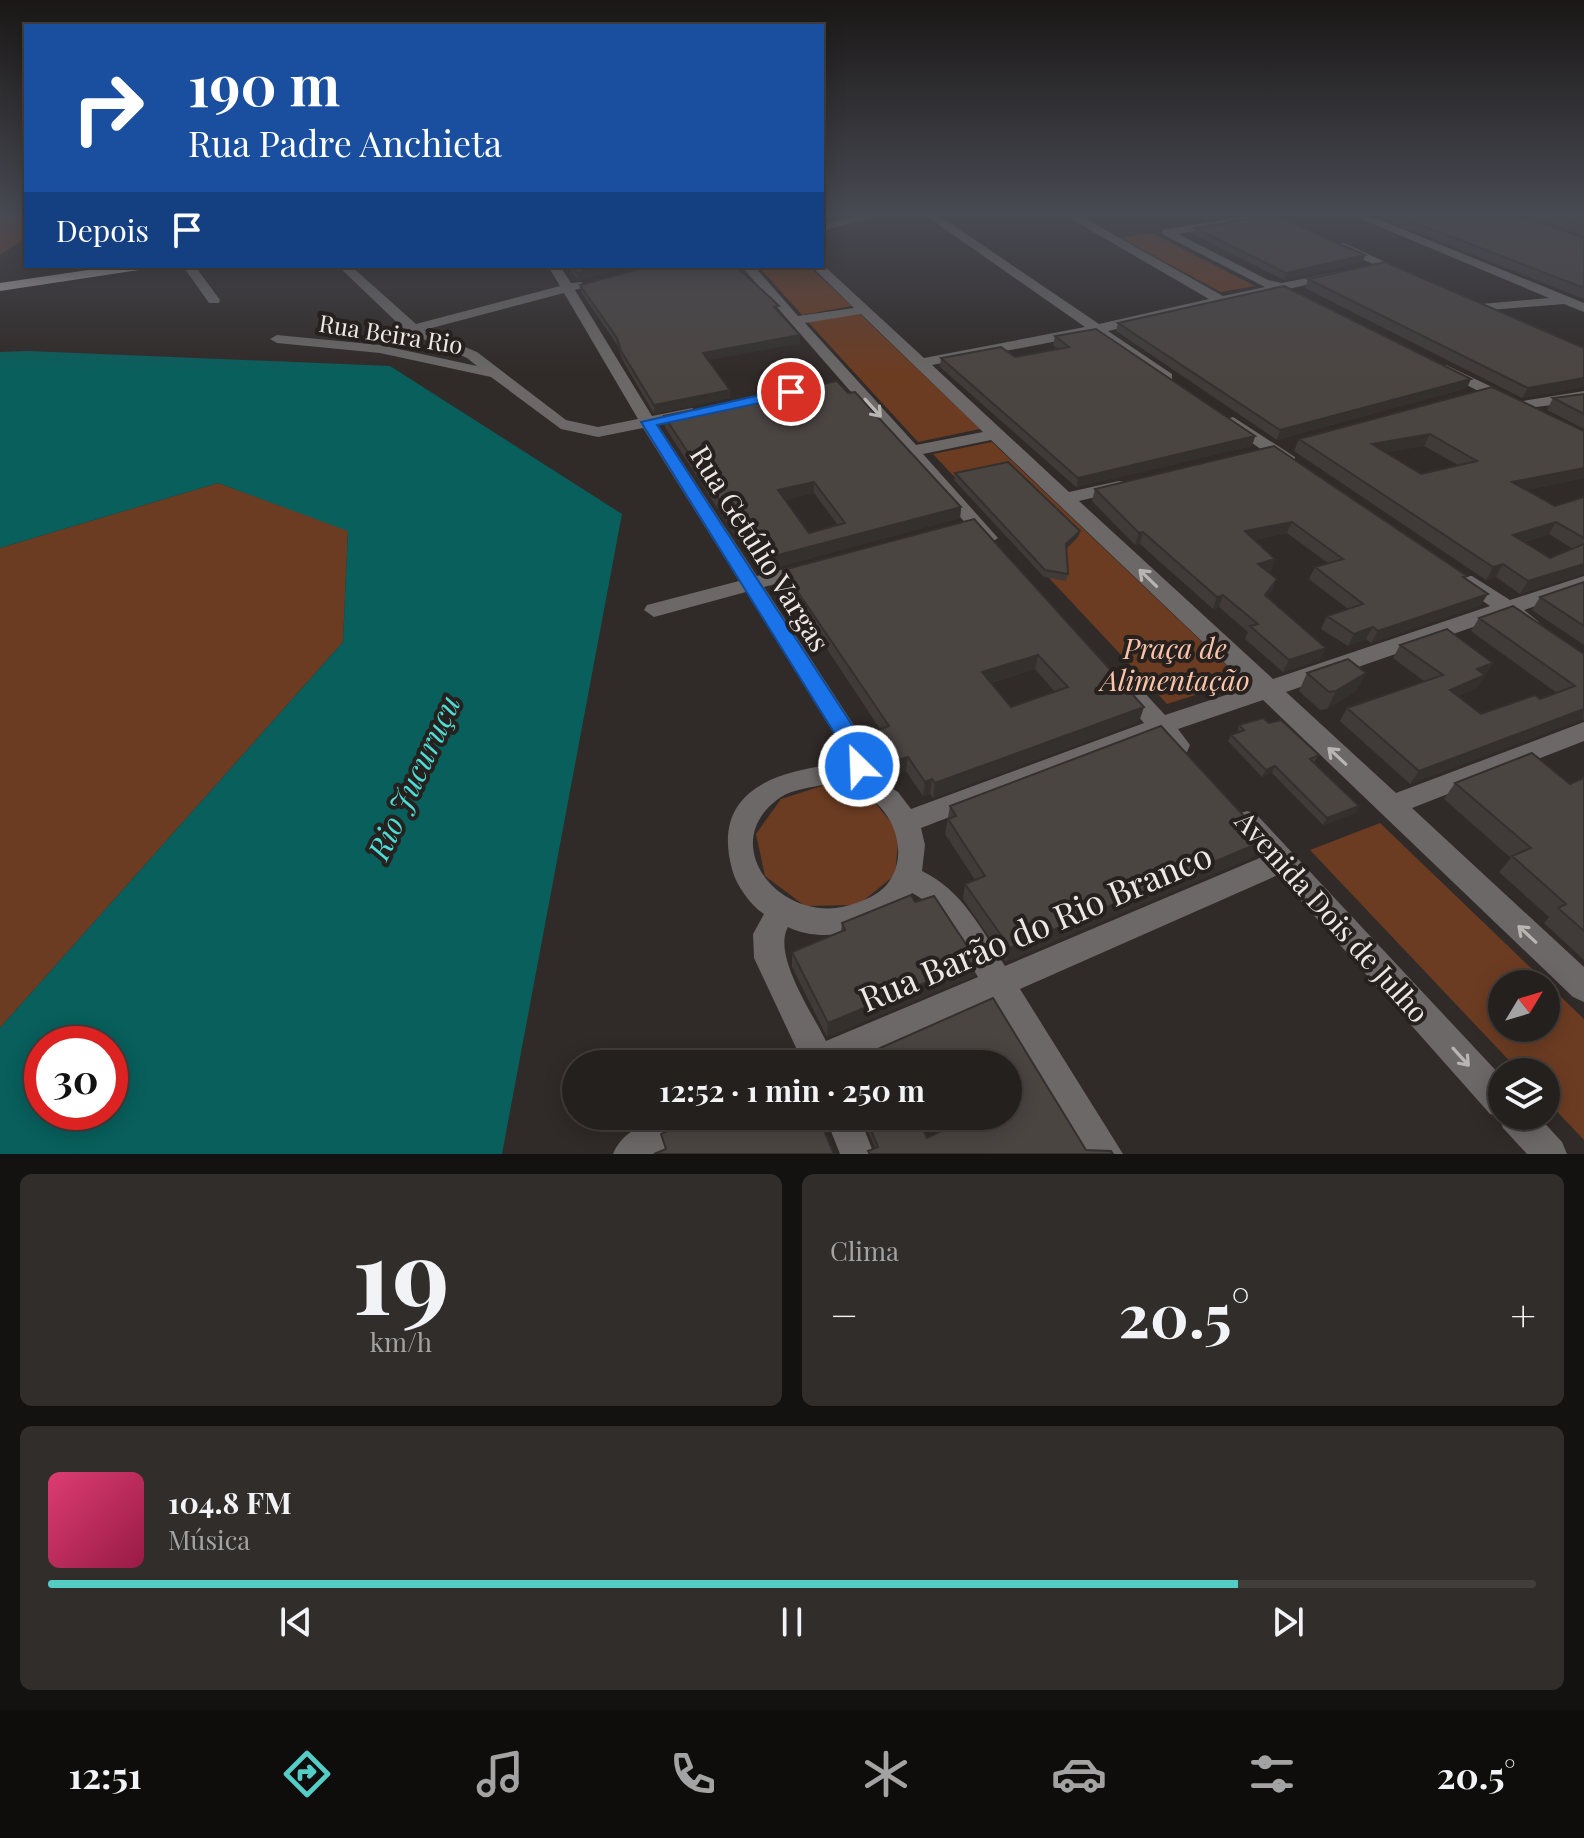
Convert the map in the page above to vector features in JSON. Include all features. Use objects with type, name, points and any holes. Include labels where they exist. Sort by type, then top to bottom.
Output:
[{"type":"main road","points":[[0,287],[74,279],[129,268]]},
{"type":"street","points":[[1006,267],[1185,389]]},
{"type":"street","points":[[1161,267],[1218,299]]},
{"type":"street","points":[[1230,267],[1293,304]]},
{"type":"street","points":[[920,363],[1097,329],[1265,286],[1283,286],[1369,267]]},
{"type":"street","points":[[1388,267],[1425,283]]},
{"type":"street","points":[[1483,267],[1584,308]]},
{"type":"street","points":[[74,279],[83,268]]},
{"type":"street","points":[[190,268],[214,300]]},
{"type":"street","points":[[346,268],[412,329],[432,340],[462,349],[547,416],[572,428],[598,432],[710,409]]},
{"type":"street","name":"Rua Getúlio Vargas","points":[[555,268],[648,422],[859,754],[859,766],[853,778]]},
{"type":"street","points":[[749,268],[796,320],[841,382],[913,451],[968,525],[1007,557]]},
{"type":"street","points":[[819,268],[1584,987]]},
{"type":"street","points":[[412,329],[598,280]]},
{"type":"street","points":[[1283,286],[1310,300]]},
{"type":"street","points":[[1481,308],[1566,301]]},
{"type":"street","points":[[1467,302],[1507,320]]},
{"type":"street","points":[[796,320],[864,310]]},
{"type":"street","name":"Rua Beira Rio","points":[[277,339],[380,349],[496,375]]},
{"type":"street","points":[[1527,425],[1469,395],[1431,368],[1488,390],[1545,419]]},
{"type":"street","points":[[1469,395],[1488,390]]},
{"type":"street","points":[[1499,410],[1584,396]]},
{"type":"street","points":[[1222,415],[1280,447],[1298,467]]},
{"type":"street","points":[[913,451],[995,434]]},
{"type":"street","points":[[1243,456],[1280,447]]},
{"type":"street","points":[[1064,499],[1139,481]]},
{"type":"street","points":[[654,610],[826,564]]},
{"type":"street","points":[[1455,573],[1545,634]]},
{"type":"street","points":[[907,822],[1161,726],[1584,582]]},
{"type":"street","points":[[1110,670],[1191,760]]},
{"type":"street","points":[[1390,806],[1584,731]]},
{"type":"street","points":[[828,774],[853,778],[875,788],[894,803],[907,822],[913,843],[912,866],[886,904],[862,917],[835,922],[808,920],[782,911],[760,896],[745,876],[739,854],[739,832],[748,812],[772,789],[804,776],[828,774]]},
{"type":"street","name":"Avenida Dois de Julho","points":[[1231,805],[1488,1087]]},
{"type":"street","name":"Rua Barão do Rio Branco","points":[[845,1050],[1281,861]]},
{"type":"street","points":[[906,877],[933,890],[952,909],[1106,1154]]},
{"type":"street","points":[[782,911],[768,934],[769,958],[810,1050]]},
{"type":"street","points":[[630,1154],[641,1144],[670,1130]]},
{"type":"street","points":[[848,1130],[857,1154]]},
{"type":"street","points":[[1528,1130],[1550,1154]]},
{"type":"green space","points":[[1174,267],[1218,267],[1255,286],[1221,292]]},
{"type":"green space","points":[[760,268],[810,268],[852,306],[802,315]]},
{"type":"green space","points":[[860,314],[980,429],[918,442],[808,322]]},
{"type":"green space","name":"Praça de Alimentação","points":[[992,442],[1242,680],[1167,704],[933,454]]},
{"type":"green space","points":[[218,483],[348,530],[343,642],[0,1028],[0,548]]},
{"type":"green space","points":[[825,785],[871,798],[899,832],[895,875],[858,905],[805,906],[765,876],[756,834],[781,799]]},
{"type":"green space","points":[[1380,823],[1533,970],[1488,970],[1488,1038],[1310,850]]},
{"type":"green space","points":[[1560,996],[1584,1019],[1584,1140],[1560,1115],[1560,1058],[1507,1058],[1492,1042],[1560,1042]]},
{"type":"water","name":"Rio Jucuruçu","points":[[0,352],[390,366],[622,514],[502,1154],[0,1154],[0,1028],[343,642],[348,531],[218,483],[0,548]]},
{"type":"building","points":[[1274,267],[1313,267],[1286,273]]},
{"type":"building","points":[[1363,267],[1396,267],[1584,348],[1584,378],[1528,388],[1308,279]]},
{"type":"building","points":[[1529,267],[1584,267],[1584,288]]},
{"type":"building","points":[[573,268],[596,268],[577,273]]},
{"type":"building","points":[[643,268],[745,268],[740,270],[779,306],[774,307],[800,335],[703,353],[730,390],[654,405],[621,351],[617,338],[580,285]]},
{"type":"building","points":[[1284,286],[1471,379],[1280,430],[1118,323]]},
{"type":"building","points":[[1096,329],[1255,436],[1078,478],[941,358],[1001,347],[1015,357],[1069,347],[1055,336]]},
{"type":"building","points":[[837,381],[848,393],[855,392],[961,507],[763,559],[753,544],[749,545],[664,416]],"holes":[[[814,482],[845,523],[809,533],[778,490]]]},
{"type":"building","points":[[1492,387],[1584,431],[1584,468],[1512,482],[1555,506],[1584,497],[1584,538],[1556,522],[1513,535],[1550,558],[1584,544],[1584,564],[1528,581],[1503,564],[1493,567],[1299,439]],"holes":[[[1430,434],[1477,461],[1421,474],[1372,444]]]},
{"type":"building","points":[[1584,394],[1584,414],[1553,398]]},
{"type":"building","points":[[1274,446],[1467,576],[1463,577],[1488,594],[1378,631],[1373,627],[1354,634],[1327,616],[1363,604],[1315,567],[1343,559],[1292,522],[1245,531],[1275,559],[1258,564],[1277,579],[1265,595],[1326,648],[1289,660],[1250,626],[1258,624],[1223,595],[1217,597],[1143,532],[1139,533],[1095,489]]},
{"type":"building","points":[[1008,462],[1080,531],[1066,544],[1068,574],[1045,570],[955,473]]},
{"type":"building","points":[[974,519],[1144,707],[935,783],[932,779],[925,782],[908,757],[891,762],[872,732],[889,726],[783,570]],"holes":[[[1038,655],[1068,687],[1011,707],[982,672]]]},
{"type":"building","points":[[1584,582],[1584,626],[1540,597]]},
{"type":"building","points":[[1513,606],[1584,654],[1584,709],[1419,771],[1347,708],[1443,675],[1400,645],[1447,629],[1493,663],[1477,669],[1485,675],[1450,690],[1481,714],[1535,695],[1540,699],[1575,686],[1479,618]]},
{"type":"building","points":[[1348,659],[1366,673],[1336,691],[1329,692],[1307,673]]},
{"type":"building","points":[[1263,718],[1269,723],[1281,720],[1319,755],[1310,759],[1359,806],[1327,818],[1275,766],[1266,770],[1231,735],[1244,730],[1239,725]]},
{"type":"building","points":[[1161,726],[1266,840],[1010,948],[965,884],[985,876],[948,819],[956,816],[950,806]]},
{"type":"building","points":[[1532,753],[1570,784],[1584,778],[1584,931],[1558,908],[1566,904],[1512,856],[1531,848],[1455,783]]},
{"type":"building","points":[[911,895],[915,902],[934,896],[977,961],[828,1023],[792,952],[845,930],[842,923]]},
{"type":"building","points":[[993,998],[1086,1150],[1111,1151],[1113,1154],[870,1154],[868,1151],[878,1147],[871,1130],[923,1130],[927,1138],[943,1130],[1022,1130],[1022,1050],[876,1050]]},
{"type":"building","points":[[670,1130],[824,1130],[834,1154],[654,1154],[666,1149],[661,1134]]},
{"type":"route","points":[[791,392],[648,422],[859,754],[859,766]]}]
